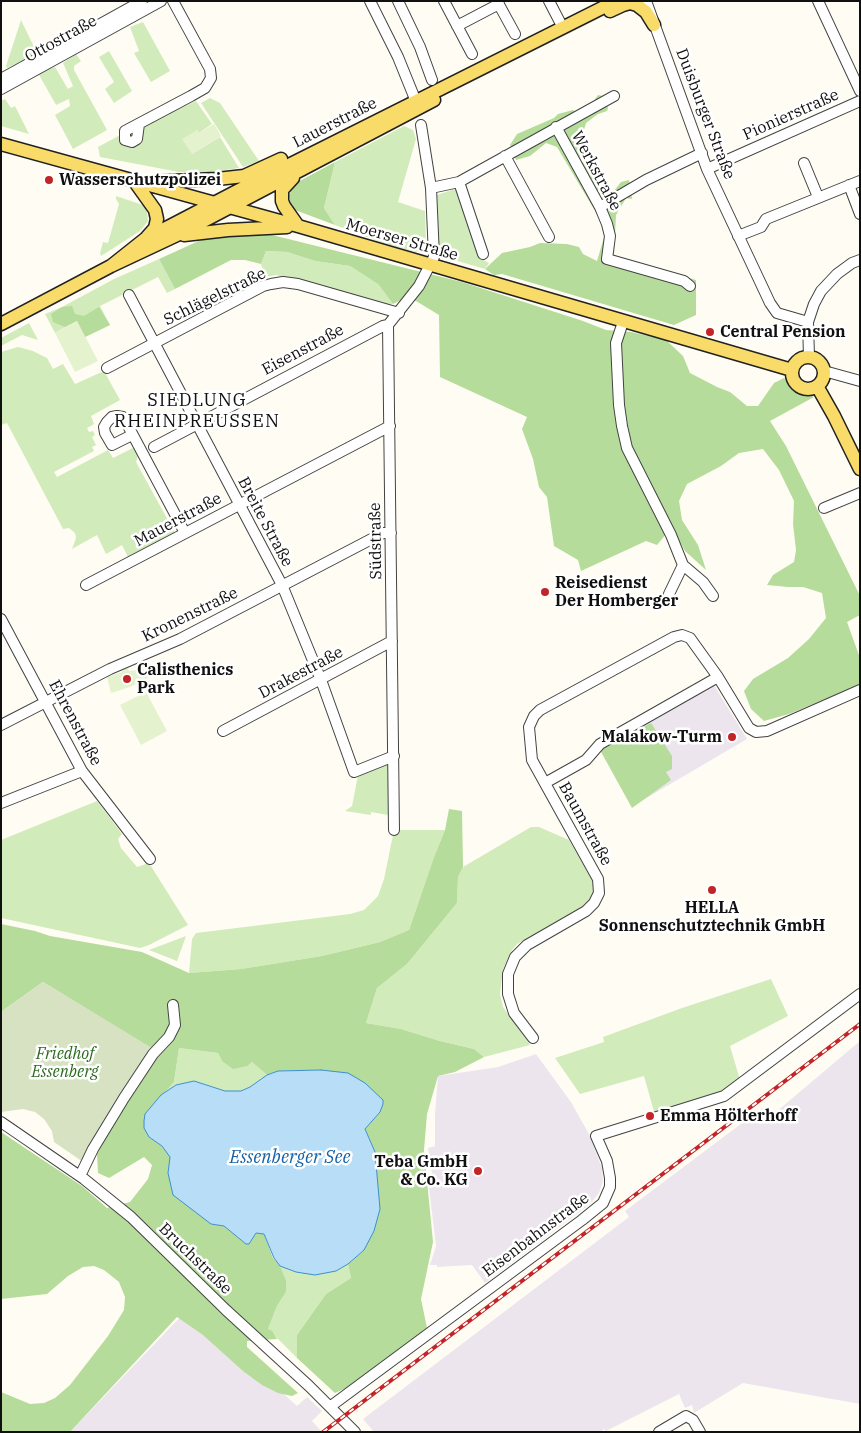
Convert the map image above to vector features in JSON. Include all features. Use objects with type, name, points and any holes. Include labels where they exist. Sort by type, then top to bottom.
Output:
[{"type":"main road","points":[[604,1],[583,13],[580,20],[588,22],[623,5],[630,4],[642,8],[654,24]]},
{"type":"main road","name":"Lauerstraße","points":[[112,266],[230,208],[473,74],[616,1]]},
{"type":"main road","name":"Lauerstraße","points":[[112,266],[146,239],[212,203],[382,117],[417,105]]},
{"type":"main road","points":[[135,182],[217,179],[244,176],[339,131],[382,117]]},
{"type":"main road","name":"Moerser Straße","points":[[1,144],[298,226],[792,370]]},
{"type":"main road","points":[[298,226],[284,206],[282,190],[305,167]]},
{"type":"main road","points":[[135,182],[155,210],[157,219],[155,228],[146,239]]},
{"type":"main road","points":[[177,235],[298,226]]},
{"type":"main road","points":[[1,324],[112,266]]},
{"type":"main road","points":[[808,357],[818,361],[824,371],[822,381],[817,386],[808,389],[797,385],[794,381],[792,370],[798,360],[808,357]]},
{"type":"main road","points":[[817,386],[860,470]]},
{"type":"street","name":"Ottostraße","points":[[1,79],[142,1]]},
{"type":"street","name":"Ottostraße","points":[[1,89],[161,1]]},
{"type":"street","points":[[139,124],[204,88],[211,78],[210,69],[173,1]]},
{"type":"street","points":[[370,1],[398,57],[417,105]]},
{"type":"street","points":[[398,1],[420,47],[432,80]]},
{"type":"street","points":[[444,1],[472,54]]},
{"type":"street","points":[[549,1],[563,28]]},
{"type":"street","name":"Duisburger Straße","points":[[646,1],[707,169],[773,309],[783,316],[808,322]]},
{"type":"street","points":[[652,1],[651,7],[654,24]]},
{"type":"street","points":[[818,1],[860,91]]},
{"type":"street","points":[[457,26],[498,3],[515,34]]},
{"type":"street","points":[[431,188],[459,182],[614,96]]},
{"type":"street","name":"Pionierstraße","points":[[707,169],[860,101]]},
{"type":"street","points":[[388,325],[419,286],[434,258],[431,188],[421,126]]},
{"type":"street","name":"Werkstraße","points":[[556,127],[600,207],[610,236],[607,259],[684,281],[690,286]]},
{"type":"street","points":[[600,207],[646,180],[702,154]]},
{"type":"street","points":[[505,156],[549,237]]},
{"type":"street","points":[[804,163],[818,197]]},
{"type":"street","points":[[738,236],[761,227],[766,219],[860,181]]},
{"type":"street","points":[[459,182],[483,254]]},
{"type":"street","points":[[849,185],[860,214]]},
{"type":"street","points":[[808,357],[808,322],[814,304],[821,291],[837,274],[852,263],[860,260]]},
{"type":"street","name":"Schlägelstraße","points":[[107,368],[263,286],[277,283],[298,284],[399,313]]},
{"type":"street","name":"Breite Straße","points":[[129,294],[282,586],[321,680],[354,772],[394,756]]},
{"type":"street","points":[[623,322],[616,343],[616,350],[619,405],[627,448],[671,535],[683,565],[703,582],[713,596]]},
{"type":"street","name":"Eisenstraße","points":[[154,447],[374,330],[388,325]]},
{"type":"street","name":"Südstraße","points":[[388,325],[394,830]]},
{"type":"street","points":[[824,371],[860,381]]},
{"type":"street","name":"Mauerstraße","points":[[86,585],[390,426]]},
{"type":"street","points":[[132,435],[185,533]]},
{"type":"street","points":[[824,508],[860,493]]},
{"type":"street","name":"Kronenstraße","points":[[1,725],[110,669],[180,639],[383,533],[391,532]]},
{"type":"street","points":[[669,594],[683,565]]},
{"type":"street","name":"Ehrenstraße","points":[[3,626],[46,702],[82,772],[150,859]]},
{"type":"street","name":"Baumstraße","points":[[533,1038],[514,1013],[508,994],[508,974],[515,956],[527,945],[586,911],[594,903],[599,893],[598,879],[532,760],[529,727],[534,716],[540,710],[674,637],[682,635],[690,638],[718,677],[749,728],[756,732],[767,731],[860,690]]},
{"type":"street","name":"Drakestraße","points":[[224,731],[392,641]]},
{"type":"street","name":"Baumstraße","points":[[545,783],[586,760],[600,744],[718,677]]},
{"type":"street","points":[[1,803],[82,772]]},
{"type":"street","name":"Eisenbahnstraße","points":[[331,1406],[603,1203],[610,1187],[610,1178],[607,1161],[596,1136],[724,1096],[860,994]]},
{"type":"street","points":[[80,1176],[124,1098],[153,1054],[169,1037],[175,1025],[173,1005]]},
{"type":"street","name":"Bruchstraße","points":[[1,1122],[80,1176],[131,1217],[226,1310],[331,1406],[355,1432]]},
{"type":"street","points":[[659,1432],[686,1416],[693,1420],[700,1432]]},
{"type":"shaded area","points":[[714,685],[747,739],[633,806],[601,751]]},
{"type":"shaded area","points":[[860,1041],[860,1404],[743,1383],[694,1413],[692,1405],[685,1408],[679,1394],[606,1431],[604,1429],[600,1432],[374,1432],[363,1419],[629,1217],[625,1211],[762,1108],[770,1117]]},
{"type":"shaded area","points":[[536,1054],[571,1102],[589,1134],[602,1168],[603,1181],[599,1193],[590,1204],[485,1283],[472,1265],[437,1267],[437,1265],[430,1265],[436,1246],[429,1188],[434,1186],[428,1148],[435,1146],[438,1076],[498,1067]]},
{"type":"shaded area","points":[[189,1308],[297,1406],[307,1397],[322,1411],[312,1421],[322,1432],[70,1432]]},
{"type":"green space","points":[[21,20],[37,53],[7,68],[6,66]]},
{"type":"green space","points":[[143,22],[170,71],[151,82],[134,53],[139,51],[130,27]]},
{"type":"green space","points":[[109,51],[132,91],[114,103],[105,89],[114,82],[99,57]]},
{"type":"green space","points":[[76,54],[81,61],[74,66],[74,70],[107,130],[73,149],[55,115],[70,106],[69,99],[56,105],[38,73],[55,67],[68,89],[73,86],[63,63]]},
{"type":"green space","points":[[598,95],[603,96],[608,108],[607,111],[598,114],[586,123],[578,149],[581,161],[606,178],[608,189],[614,191],[621,182],[629,180],[632,199],[626,198],[616,215],[614,255],[696,280],[696,315],[674,325],[502,274],[494,275],[485,269],[502,253],[540,243],[567,244],[579,247],[583,254],[597,261],[605,234],[601,221],[557,147],[546,143],[530,156],[516,160],[510,145],[517,134],[554,118],[558,114],[573,110],[579,114]]},
{"type":"green space","points":[[210,98],[220,103],[259,161],[243,167],[201,103]]},
{"type":"green space","points":[[5,99],[11,108],[15,106],[29,134],[1,126],[1,101]]},
{"type":"green space","points":[[196,101],[212,124],[199,133],[197,130],[192,154],[220,137],[239,168],[211,172],[179,172],[100,157],[98,147],[122,134],[134,145],[141,127]]},
{"type":"green space","points":[[214,124],[221,136],[192,154],[182,139],[197,130],[199,133]]},
{"type":"green space","points":[[404,126],[413,130],[416,139],[398,202],[425,211],[426,243],[421,250],[416,252],[380,242],[335,225],[324,208],[335,162]]},
{"type":"green space","points":[[335,162],[324,208],[335,225],[295,210],[291,205],[289,196],[296,183]]},
{"type":"green space","points":[[458,188],[480,258],[489,263],[485,269],[454,260],[439,250],[437,195]]},
{"type":"green space","points":[[116,196],[143,205],[147,212],[148,221],[140,231],[101,256],[103,242],[108,243],[119,204]]},
{"type":"green space","points":[[268,234],[462,282],[606,330],[631,332],[666,340],[683,356],[690,373],[730,392],[747,406],[758,406],[774,383],[784,378],[792,386],[814,397],[770,421],[786,446],[860,596],[860,615],[847,622],[860,658],[860,685],[789,714],[764,721],[751,709],[744,691],[753,679],[788,658],[809,639],[826,618],[822,593],[803,587],[767,585],[773,575],[794,562],[796,550],[793,524],[794,501],[779,470],[763,449],[739,453],[721,466],[687,484],[679,501],[682,520],[698,545],[706,570],[685,551],[672,527],[657,545],[646,541],[581,571],[578,560],[554,546],[547,497],[539,487],[533,459],[522,429],[527,417],[440,377],[439,315],[416,301],[403,299],[393,304],[378,284],[350,266],[315,261],[287,252],[266,251],[261,264],[245,260],[231,260],[175,289],[159,259],[212,235]]},
{"type":"green space","points":[[266,251],[287,252],[315,261],[350,266],[378,284],[393,304],[385,304],[276,275],[265,277],[261,264]]},
{"type":"green space","points":[[159,259],[175,289],[167,293],[158,277],[100,306],[110,325],[85,337],[76,321],[55,333],[45,314],[114,279]]},
{"type":"green space","points":[[72,306],[75,314],[84,316],[99,307],[110,325],[85,337],[77,321],[65,327],[53,322],[51,314],[62,307]]},
{"type":"green space","points":[[77,321],[98,361],[75,372],[55,333]]},
{"type":"green space","points":[[29,323],[38,340],[22,335],[1,346],[1,338]]},
{"type":"green space","points":[[18,347],[33,351],[47,358],[53,369],[63,364],[75,384],[104,371],[120,400],[91,416],[94,424],[87,428],[89,432],[93,431],[95,435],[92,437],[96,445],[92,447],[94,451],[54,472],[57,477],[108,450],[113,458],[135,447],[139,453],[136,462],[175,533],[128,557],[122,545],[106,554],[97,535],[72,549],[76,538],[75,533],[69,528],[63,529],[7,423],[1,425],[1,352]]},
{"type":"green space","name":"Calisthenics Park","points":[[125,664],[129,671],[144,669],[148,678],[130,687],[111,693],[107,677],[122,672],[121,666]]},
{"type":"green space","points":[[146,692],[167,731],[141,745],[120,705]]},
{"type":"green space","points":[[651,723],[672,756],[672,769],[666,772],[671,780],[632,808],[600,750]]},
{"type":"green space","points":[[388,761],[388,815],[371,812],[371,815],[345,811],[352,806],[358,775]]},
{"type":"green space","points":[[97,801],[122,834],[118,839],[121,848],[137,867],[149,863],[188,925],[140,948],[1,918],[1,840]]},
{"type":"green space","points":[[449,809],[462,811],[463,867],[458,877],[457,903],[407,964],[377,988],[366,1023],[401,1029],[474,1049],[484,1057],[455,1072],[438,1076],[427,1114],[424,1150],[433,1242],[421,1299],[427,1328],[355,1384],[335,1393],[297,1358],[297,1335],[326,1294],[351,1278],[348,1264],[364,1250],[377,1179],[375,1152],[365,1129],[380,1112],[321,1070],[278,1071],[267,1075],[252,1062],[247,1066],[233,1069],[222,1061],[218,1053],[179,1048],[174,1082],[145,1114],[149,1137],[162,1146],[171,1157],[168,1173],[211,1224],[224,1226],[246,1244],[249,1244],[256,1233],[264,1234],[273,1258],[280,1266],[286,1280],[286,1292],[277,1306],[268,1329],[272,1331],[277,1339],[247,1341],[247,1347],[298,1393],[292,1396],[278,1393],[262,1385],[243,1371],[203,1335],[177,1317],[70,1432],[1,1432],[1,1392],[30,1404],[44,1403],[55,1398],[70,1385],[108,1336],[124,1310],[125,1297],[119,1282],[104,1270],[94,1266],[83,1267],[68,1276],[47,1294],[1,1299],[1,1132],[82,1186],[107,1208],[130,1202],[148,1179],[152,1165],[144,1157],[109,1178],[98,1173],[97,1154],[117,1117],[159,1053],[43,982],[1,1012],[1,924],[50,936],[142,952],[189,973],[241,969],[322,956],[380,942],[409,930],[445,830]]},
{"type":"green space","points":[[531,827],[539,827],[569,840],[592,880],[594,889],[591,898],[585,905],[517,944],[503,969],[500,994],[503,1007],[530,1045],[484,1057],[474,1049],[401,1029],[366,1023],[377,988],[407,964],[457,903],[458,877],[463,867]]},
{"type":"green space","points":[[394,830],[445,830],[409,930],[380,942],[322,956],[241,969],[189,973],[192,939],[196,933],[350,914],[364,910],[378,896],[384,879]]},
{"type":"green space","points":[[186,936],[177,961],[149,950]]},
{"type":"green space","points":[[771,979],[788,1016],[730,1046],[740,1080],[723,1094],[654,1112],[644,1076],[580,1094],[555,1058],[604,1042],[603,1037],[682,1008]]},
{"type":"green space","name":"Friedhof Essenberg","points":[[43,982],[152,1048],[105,1122],[83,1162],[54,1142],[52,1131],[44,1119],[35,1112],[23,1109],[1,1112],[1,1012]]},
{"type":"green space","points":[[179,1048],[218,1053],[222,1061],[252,1062],[267,1075],[242,1091],[225,1091],[194,1081],[176,1085],[161,1095],[174,1082]]},
{"type":"green space","points":[[348,1264],[351,1278],[326,1294],[297,1335],[297,1358],[268,1329],[277,1306],[286,1292],[286,1280],[280,1266],[296,1272],[336,1271]]},
{"type":"water","name":"Essenberger See","points":[[321,1070],[348,1073],[365,1083],[383,1100],[380,1112],[365,1129],[375,1152],[380,1209],[374,1231],[364,1250],[348,1264],[336,1271],[315,1275],[296,1272],[280,1266],[274,1258],[264,1234],[256,1233],[249,1244],[246,1244],[224,1226],[211,1224],[173,1195],[168,1173],[170,1157],[162,1146],[149,1137],[144,1128],[144,1121],[145,1114],[161,1095],[176,1085],[194,1081],[225,1091],[241,1091],[267,1075],[278,1071]]},
{"type":"railway","points":[[323,1432],[860,1024]]},
{"type":"place","name":"Wasserschutzpolizei","points":[[49,180]]},
{"type":"place","name":"Central Pension","points":[[710,332]]},
{"type":"place","name":"Reisedienst Der Homberger","points":[[545,592]]},
{"type":"place","name":"Calisthenics Park","points":[[127,679]]},
{"type":"place","name":"Malakow-Turm","points":[[732,737]]},
{"type":"place","name":"HELLA Sonnenschutztechnik GmbH","points":[[712,890]]},
{"type":"place","name":"Emma Hölterhoff","points":[[650,1116]]},
{"type":"place","name":"Teba GmbH & Co. KG","points":[[478,1171]]},
{"type":"district","name":"SIEDLUNG RHEINPREUSSEN","points":[[197,411]]}]
